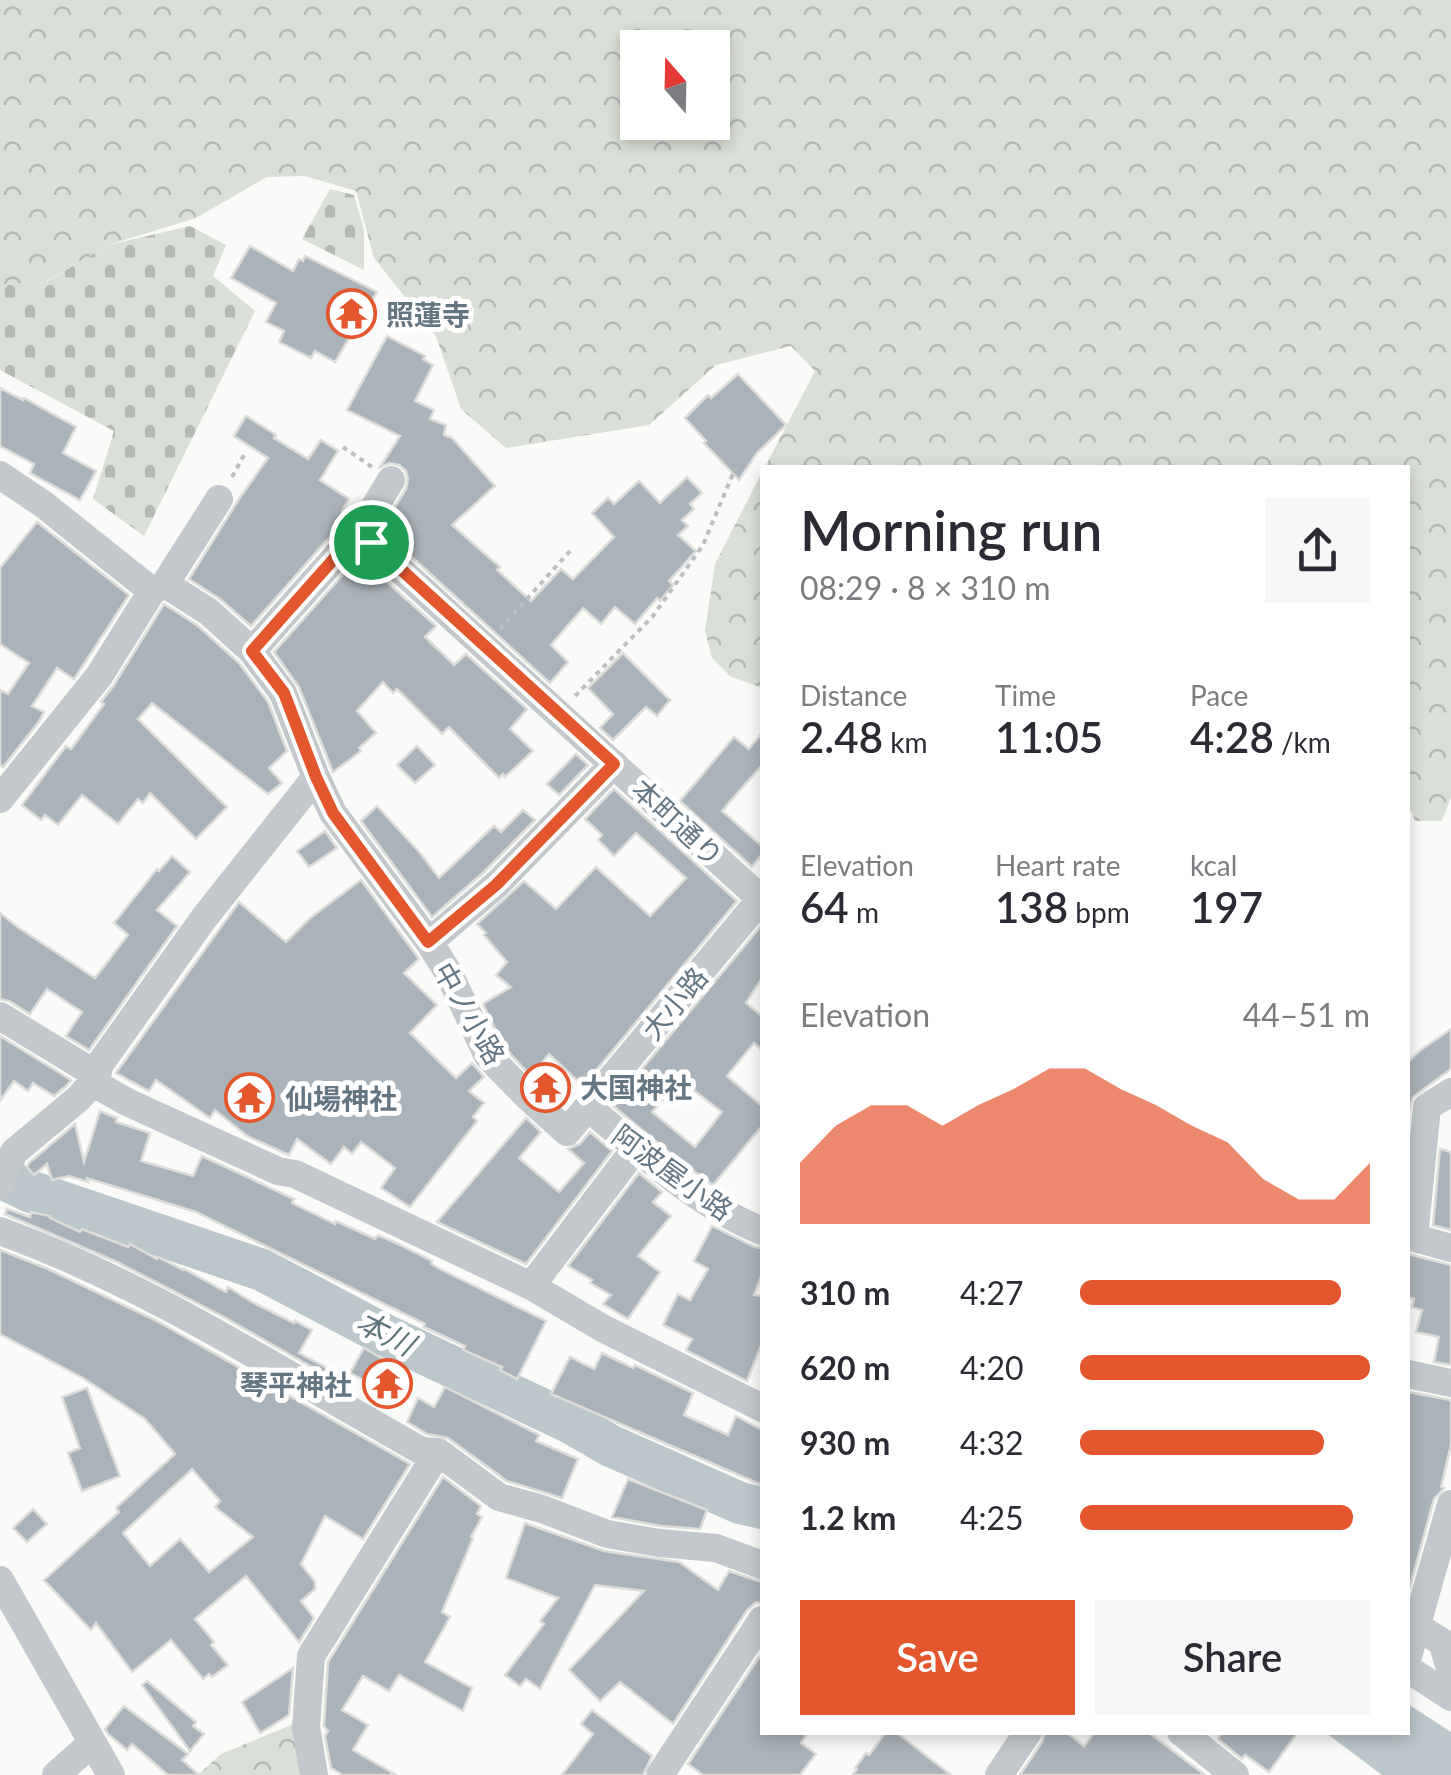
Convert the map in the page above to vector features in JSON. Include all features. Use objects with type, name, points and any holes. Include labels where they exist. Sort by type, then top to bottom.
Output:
[{"type":"street","name":"中ノ小路","points":[[0,475],[158,587],[209,612],[252,651],[284,693],[333,813],[448,972],[488,1056],[568,1132]]},
{"type":"street","points":[[252,651],[340,552],[371,542],[374,508],[391,480]]},
{"type":"street","points":[[0,799],[100,676],[219,499]]},
{"type":"street","name":"本町通り","points":[[371,542],[760,898]]},
{"type":"street","points":[[428,942],[496,885],[614,764]]},
{"type":"street","points":[[4,1176],[14,1152],[79,1098],[96,1078],[100,1064],[204,918],[316,777]]},
{"type":"street","name":"大小路","points":[[568,1132],[760,902]]},
{"type":"street","points":[[0,1016],[87,1069],[104,1089],[127,1102],[278,1171],[295,1174],[531,1286],[604,1328],[760,1407]]},
{"type":"street","points":[[1451,1092],[1427,1107],[1411,1237],[1451,1248]]},
{"type":"street","name":"阿波屋小路","points":[[588,1107],[705,1202],[760,1230]]},
{"type":"street","points":[[531,1286],[636,1148]]},
{"type":"street","points":[[0,1231],[44,1247],[166,1306],[422,1451],[438,1452],[498,1497],[607,1534],[716,1548],[760,1564]]},
{"type":"street","points":[[1410,1374],[1451,1384]]},
{"type":"street","points":[[314,1775],[306,1726],[311,1656],[438,1452]]},
{"type":"street","points":[[1451,1507],[1411,1623],[1442,1642],[1451,1671]]},
{"type":"street","points":[[0,1580],[110,1775]]},
{"type":"street","points":[[660,1775],[760,1623]]},
{"type":"street","points":[[1410,1670],[1451,1697]]},
{"type":"street","points":[[999,1775],[1026,1735]]},
{"type":"street","points":[[1185,1735],[1234,1775]]},
{"type":"street","points":[[56,1775],[92,1742]]},
{"type":"path","points":[[343,447],[391,480]]},
{"type":"path","points":[[558,714],[654,616],[703,545],[735,468]]},
{"type":"path","points":[[484,648],[570,552]]},
{"type":"green space","points":[[0,0],[1451,0],[1451,797],[1442,821],[1415,821],[1410,808],[1410,465],[766,465],[815,371],[791,346],[716,365],[649,425],[506,448],[461,409],[436,336],[374,258],[356,191],[305,176],[267,177],[196,218],[108,245],[45,282],[0,286]]},
{"type":"green space","points":[[330,189],[354,195],[364,230],[364,270],[302,239]]},
{"type":"green space","points":[[190,226],[226,245],[213,276],[255,311],[144,536],[93,499],[114,431],[0,370],[0,284],[46,282],[108,245]]},
{"type":"green space","points":[[760,476],[760,687],[730,676],[712,658],[705,631],[715,564]]},
{"type":"green space","points":[[296,1723],[305,1775],[198,1775],[221,1754]]},
{"type":"shaded area","points":[[1410,1705],[1451,1732],[1451,1775],[1382,1775],[1329,1735],[1410,1735]]},
{"type":"building","points":[[250,246],[293,271],[305,256],[377,292],[335,362],[315,351],[311,358],[279,342],[284,331],[266,322],[276,303],[231,278]]},
{"type":"building","points":[[387,336],[425,356],[423,359],[433,365],[415,401],[434,410],[430,419],[446,425],[444,435],[452,438],[495,486],[452,525],[500,567],[497,570],[531,601],[561,569],[573,579],[614,537],[592,513],[608,498],[614,504],[639,481],[660,503],[687,477],[702,493],[690,504],[694,509],[682,520],[688,526],[678,535],[696,551],[669,581],[673,585],[635,624],[615,607],[601,624],[583,608],[551,645],[568,662],[550,683],[389,536],[391,514],[408,479],[399,465],[380,467],[400,436],[347,410]]},
{"type":"building","points":[[738,374],[786,425],[757,453],[739,480],[685,418],[708,395],[711,398]]},
{"type":"building","points":[[0,388],[76,427],[63,453],[96,471],[80,500],[30,473],[34,464],[0,446]]},
{"type":"building","points":[[246,416],[308,459],[321,440],[338,451],[320,480],[349,499],[342,511],[355,522],[355,530],[327,540],[251,626],[189,579],[268,458],[234,436]]},
{"type":"building","points":[[37,522],[129,595],[74,679],[57,668],[32,706],[44,712],[38,723],[3,767],[0,690],[8,694],[29,663],[0,644],[0,568]]},
{"type":"building","points":[[366,563],[436,626],[425,637],[454,665],[466,654],[527,709],[510,729],[533,751],[505,777],[503,774],[499,778],[449,727],[442,734],[397,689],[393,693],[383,682],[357,711],[376,733],[359,748],[361,751],[333,772],[299,687],[274,652],[350,567]]},
{"type":"building","points":[[164,604],[198,626],[239,663],[268,702],[287,751],[269,768],[282,783],[268,794],[152,703],[138,719],[227,807],[196,839],[150,793],[143,803],[138,799],[118,824],[82,795],[58,825],[45,815],[41,820],[22,805],[66,746],[71,749],[104,704],[101,702]]},
{"type":"building","points":[[623,653],[670,700],[657,716],[646,707],[613,740],[600,728],[613,714],[588,688]]},
{"type":"building","points":[[760,735],[760,767],[722,811],[760,844],[760,857],[752,867],[680,801],[734,737],[749,749]]},
{"type":"building","points":[[417,746],[435,765],[415,783],[397,765]]},
{"type":"building","points":[[576,754],[588,765],[559,795],[547,784]]},
{"type":"building","points":[[614,789],[737,901],[583,1086],[549,1054],[531,1076],[503,1046],[483,1004],[511,987],[496,975],[507,962],[477,924],[524,881],[556,909],[596,867],[650,916],[686,878],[636,833],[614,856],[598,840],[602,835],[585,819]]},
{"type":"building","points":[[377,806],[439,878],[494,826],[501,832],[523,810],[535,820],[432,917],[361,821]]},
{"type":"building","points":[[325,831],[337,848],[309,867],[297,851]]},
{"type":"building","points":[[172,856],[190,872],[157,910],[177,926],[89,1050],[66,1036],[82,1012],[47,989],[30,1014],[0,999],[0,913],[95,978],[128,935],[114,923]]},
{"type":"building","points":[[361,880],[419,959],[404,973],[437,1005],[410,1033],[456,1078],[472,1063],[484,1077],[469,1091],[484,1103],[473,1117],[477,1121],[410,1207],[381,1188],[395,1168],[361,1142],[352,1154],[344,1147],[331,1164],[297,1139],[289,1155],[247,1136],[215,1110],[210,1118],[156,1080],[149,1091],[116,1073],[239,902],[286,942],[310,918]]},
{"type":"building","points":[[760,927],[760,981],[746,1003],[760,1014],[760,1048],[754,1043],[727,1076],[760,1104],[760,1128],[713,1185],[612,1105]],"holes":[[[680,1080],[722,1112],[695,1147],[652,1112]]]},
{"type":"building","points":[[1451,1029],[1451,1069],[1413,1097],[1410,1107],[1410,1060]]},
{"type":"building","points":[[0,1036],[71,1080],[54,1096],[33,1083],[28,1091],[14,1081],[0,1101]]},
{"type":"building","points":[[100,1111],[117,1118],[116,1122],[150,1133],[141,1161],[193,1176],[202,1156],[294,1199],[292,1203],[335,1224],[336,1221],[375,1239],[378,1235],[396,1243],[546,1321],[517,1379],[500,1370],[502,1367],[463,1350],[465,1346],[424,1327],[425,1324],[196,1212],[87,1178],[88,1182],[69,1176],[52,1180],[47,1164],[34,1175],[27,1167],[75,1124],[84,1162]]},
{"type":"building","points":[[526,1118],[541,1132],[519,1158],[559,1192],[584,1163],[568,1149],[580,1144],[590,1132],[612,1151],[526,1264],[437,1222]]},
{"type":"building","points":[[1440,1149],[1451,1152],[1451,1230],[1433,1225]]},
{"type":"building","points":[[639,1173],[662,1192],[653,1202],[671,1216],[638,1256],[660,1272],[628,1319],[603,1304],[611,1295],[568,1266]]},
{"type":"building","points":[[7,1209],[30,1217],[31,1212],[50,1216],[80,1232],[82,1229],[128,1247],[130,1244],[295,1321],[312,1330],[299,1353],[327,1368],[324,1374],[117,1262],[5,1214]]},
{"type":"building","points":[[712,1226],[760,1248],[760,1279],[754,1295],[760,1296],[760,1348],[747,1381],[686,1350],[692,1339],[663,1325],[678,1294],[690,1300],[708,1269],[694,1261]]},
{"type":"building","points":[[0,1250],[155,1320],[410,1464],[363,1539],[325,1516],[301,1564],[315,1582],[315,1589],[301,1601],[314,1618],[299,1642],[246,1576],[195,1619],[228,1665],[203,1679],[171,1640],[132,1672],[96,1623],[91,1630],[44,1580],[175,1454],[145,1419],[83,1378],[0,1334]],"holes":[[[192,1469],[220,1501],[215,1507],[253,1537],[209,1572],[180,1539],[150,1566],[123,1533]]]},
{"type":"building","points":[[1410,1255],[1451,1265],[1451,1365],[1434,1362],[1439,1337],[1416,1332],[1422,1310],[1412,1307],[1414,1299],[1410,1298]]},
{"type":"building","points":[[364,1348],[388,1362],[375,1386],[350,1373]]},
{"type":"building","points":[[602,1353],[693,1393],[684,1415],[728,1435],[736,1416],[760,1429],[760,1484],[551,1394],[570,1357],[594,1369]]},
{"type":"building","points":[[445,1387],[539,1435],[536,1441],[578,1459],[562,1498],[507,1481],[448,1438],[427,1434],[407,1422],[418,1398],[434,1407]]},
{"type":"building","points":[[87,1388],[120,1476],[82,1491],[68,1453],[80,1448],[62,1397]]},
{"type":"building","points":[[1410,1392],[1451,1400],[1451,1445],[1441,1487],[1444,1488],[1434,1499],[1410,1586]]},
{"type":"building","points":[[443,1477],[481,1506],[477,1514],[482,1517],[442,1612],[450,1617],[425,1662],[472,1688],[463,1711],[399,1675],[389,1691],[363,1676],[342,1710],[368,1725],[353,1750],[396,1775],[343,1775],[331,1768],[325,1736],[328,1662]]},
{"type":"building","points":[[628,1479],[707,1510],[700,1529],[612,1517]]},
{"type":"building","points":[[33,1509],[47,1524],[27,1542],[13,1528]]},
{"type":"building","points":[[525,1523],[604,1551],[679,1562],[718,1590],[729,1571],[760,1581],[760,1603],[747,1610],[673,1724],[620,1682],[600,1701],[569,1670],[644,1591],[595,1585],[540,1689],[526,1679],[520,1686],[505,1675],[544,1624],[540,1621],[558,1598],[506,1578]]},
{"type":"building","points":[[760,1658],[760,1735],[806,1735],[801,1743],[816,1754],[800,1775],[703,1775],[688,1764]]},
{"type":"building","points":[[293,1668],[289,1715],[260,1733],[242,1702]]},
{"type":"building","points":[[147,1681],[196,1722],[193,1726],[204,1734],[190,1751],[142,1685]]},
{"type":"building","points":[[124,1706],[188,1754],[182,1760],[199,1775],[168,1775],[132,1744],[127,1750],[108,1734],[105,1729]]},
{"type":"building","points":[[592,1710],[652,1756],[643,1775],[562,1775],[593,1734],[581,1724]]},
{"type":"building","points":[[884,1735],[900,1735],[951,1775],[853,1775],[866,1753],[869,1755]]},
{"type":"building","points":[[1044,1735],[1070,1735],[1084,1746],[1093,1735],[1152,1735],[1205,1775],[1020,1775]]},
{"type":"building","points":[[1220,1735],[1296,1735],[1269,1772],[1245,1755],[1242,1759],[1218,1739]]},
{"type":"waterway","name":"本川","points":[[0,1177],[29,1191],[262,1270],[611,1446],[740,1503],[760,1508]]},
{"type":"place","name":"照蓮寺","points":[[351,314]]},
{"type":"place","name":"大国神社","points":[[545,1087]]},
{"type":"place","name":"仙場神社","points":[[250,1098]]},
{"type":"place","name":"琴平神社","points":[[387,1384]]},
{"type":"route","points":[[371,542],[614,764],[496,885],[428,942],[333,813],[284,693],[252,651],[340,552],[371,542]]}]
